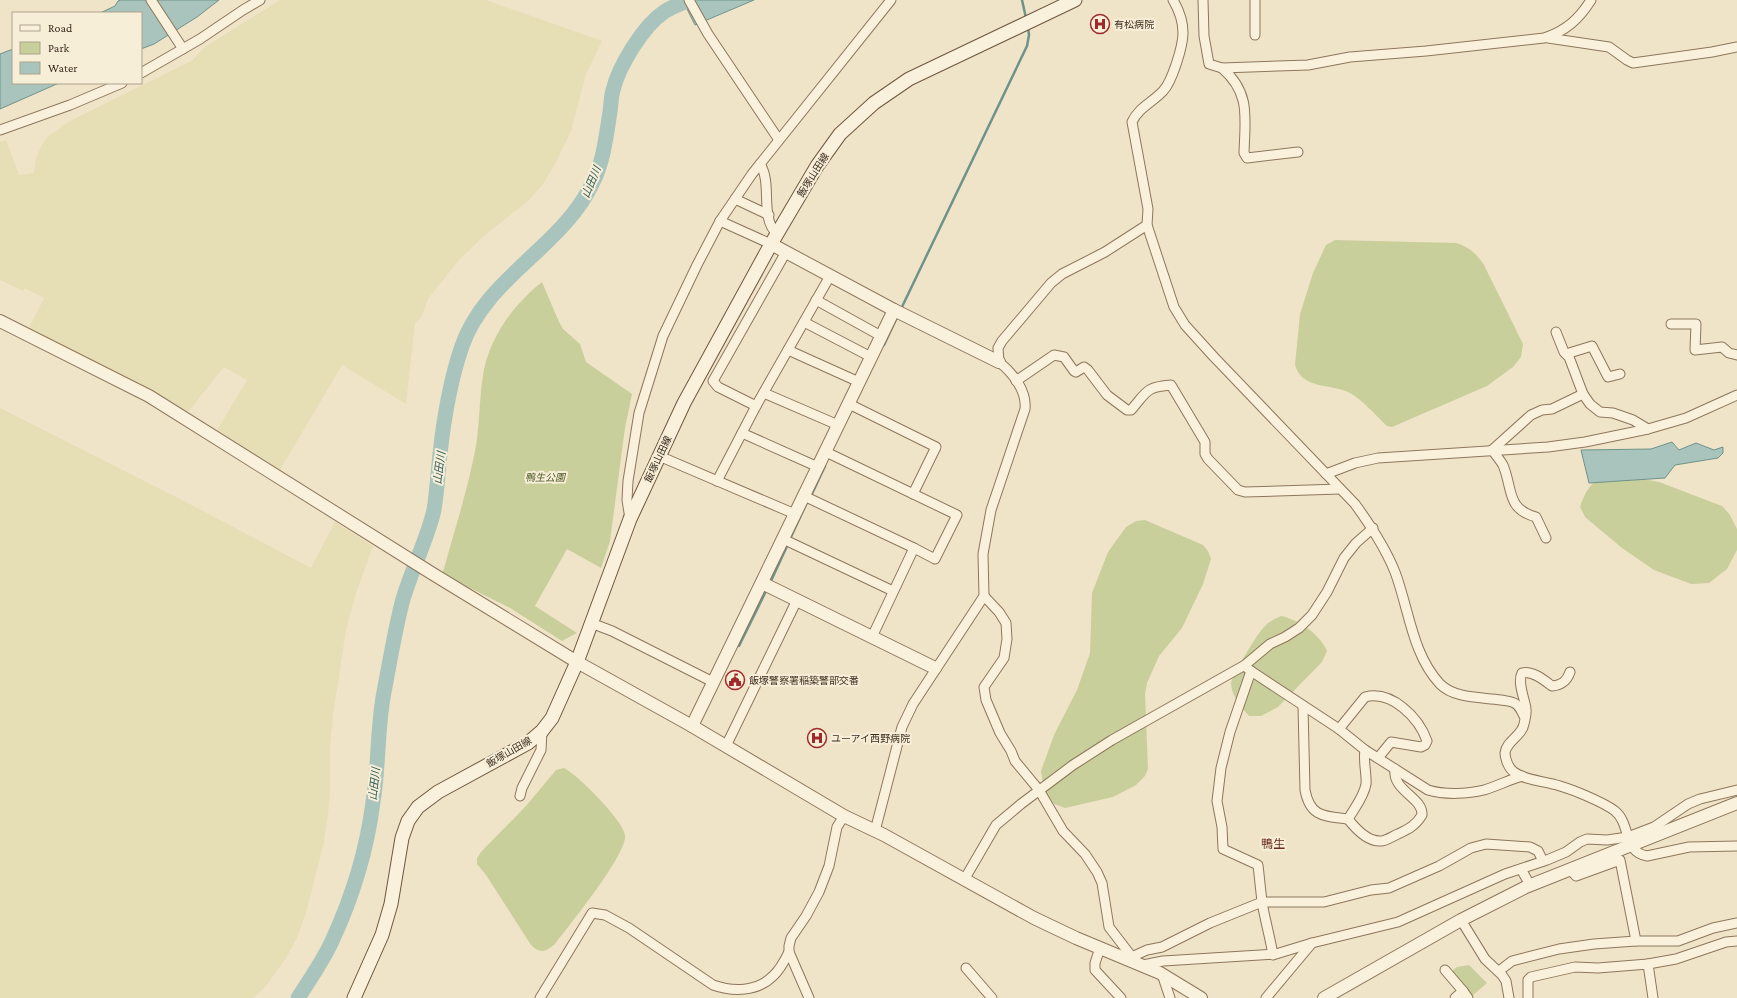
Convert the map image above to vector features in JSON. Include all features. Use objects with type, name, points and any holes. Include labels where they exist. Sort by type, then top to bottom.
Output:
[{"type":"main road","name":"飯塚山田線","points":[[354,998],[382,935],[391,904],[402,838],[408,821],[418,807],[438,792],[528,743],[542,731],[552,718],[576,662],[630,519],[684,403],[774,239],[817,166],[840,134],[874,103],[908,79],[1075,0]]},
{"type":"street","points":[[151,0],[182,47]]},
{"type":"street","points":[[142,72],[260,0]]},
{"type":"street","points":[[689,0],[708,34],[780,140]]},
{"type":"street","points":[[630,519],[627,500],[628,481],[639,413],[649,376],[663,336],[697,265],[720,221],[760,164],[891,0]]},
{"type":"street","points":[[1173,0],[1181,16],[1183,33],[1172,74],[1166,87],[1138,112],[1132,122],[1148,209],[1147,225],[1174,307],[1185,325],[1355,504],[1373,528],[1385,549],[1395,572],[1422,658],[1438,681],[1448,690],[1463,695],[1514,703],[1521,710],[1524,716],[1524,724],[1520,734],[1507,748],[1505,755],[1508,764],[1513,771],[1522,776],[1562,786],[1615,811],[1623,820],[1630,841],[1636,852],[1646,856],[1688,847],[1737,846]]},
{"type":"street","points":[[1203,0],[1204,36],[1209,64],[1222,68],[1308,65],[1350,57],[1426,51],[1544,38],[1559,33],[1571,24],[1591,0]]},
{"type":"street","points":[[1255,0],[1255,35]]},
{"type":"street","points":[[1544,38],[1609,47],[1633,63],[1737,47]]},
{"type":"street","points":[[1222,68],[1235,81],[1240,90],[1245,116],[1244,153],[1247,158],[1298,152]]},
{"type":"street","points":[[0,130],[70,105],[120,84]]},
{"type":"street","points":[[760,164],[764,171],[769,214],[774,239]]},
{"type":"street","points":[[735,199],[769,214]]},
{"type":"street","points":[[720,221],[774,239],[786,252],[894,310],[999,362],[1006,368],[1016,381],[1026,401],[1025,409],[991,510],[983,554],[984,596],[935,668],[913,704],[902,727],[875,831]]},
{"type":"street","points":[[999,362],[998,348],[1002,341],[1051,283],[1062,274],[1105,252],[1147,225]]},
{"type":"street","points":[[756,406],[718,387],[713,381],[786,252]]},
{"type":"street","points":[[717,481],[756,406],[830,276]]},
{"type":"street","points":[[816,300],[881,336]]},
{"type":"street","points":[[692,726],[894,310]]},
{"type":"street","points":[[0,321],[148,396],[432,574],[576,662],[692,726],[844,816],[875,831],[1034,918],[1100,948],[1144,965],[1162,974],[1201,998]]},
{"type":"street","points":[[804,322],[871,357]]},
{"type":"street","points":[[1671,324],[1696,324],[1695,350],[1722,347],[1729,353],[1737,355]]},
{"type":"street","points":[[1556,332],[1559,344],[1569,357],[1583,394],[1590,404],[1600,412],[1613,413],[1634,420],[1648,429]]},
{"type":"street","points":[[1566,354],[1592,346],[1608,377],[1620,374]]},
{"type":"street","points":[[788,350],[859,382]]},
{"type":"street","points":[[1016,381],[1054,354],[1064,357],[1076,372],[1084,367],[1088,370],[1107,395],[1127,410],[1131,410],[1141,396],[1151,388],[1171,385],[1205,442],[1205,454],[1208,459],[1238,490],[1255,493],[1340,489]]},
{"type":"street","points":[[764,393],[838,425]]},
{"type":"street","points":[[1492,450],[1531,415],[1542,410],[1552,408],[1583,394]]},
{"type":"street","points":[[1326,474],[1355,463],[1378,458],[1548,447],[1585,442],[1648,429],[1686,418],[1737,395]]},
{"type":"street","points":[[848,404],[936,447],[913,494]]},
{"type":"street","points":[[742,433],[818,467]]},
{"type":"street","points":[[1492,450],[1504,467],[1512,498],[1518,509],[1525,514],[1536,517],[1546,538]]},
{"type":"street","points":[[804,496],[935,559],[957,515],[826,452]]},
{"type":"street","points":[[659,456],[795,514]]},
{"type":"street","points":[[964,880],[996,825],[1039,790],[1073,765],[1112,740],[1248,668],[1270,644],[1299,628],[1312,615],[1327,592],[1344,558],[1356,543],[1373,528]]},
{"type":"street","points":[[783,539],[893,591]]},
{"type":"street","points":[[872,636],[914,548]]},
{"type":"street","points":[[762,583],[935,668]]},
{"type":"street","points":[[984,596],[999,612],[1006,624],[1007,639],[1004,658],[984,687],[986,700],[1000,732],[1012,751],[1015,761],[1039,790],[1063,831],[1084,854],[1097,872],[1102,883],[1109,927],[1129,958]]},
{"type":"street","points":[[726,746],[797,600]]},
{"type":"street","points":[[591,623],[612,631],[713,682]]},
{"type":"street","points":[[1248,668],[1339,729],[1365,750],[1428,790],[1438,793],[1483,790],[1522,776]]},
{"type":"street","points":[[1248,668],[1221,768],[1217,801],[1222,827],[1223,849],[1258,865],[1266,928],[1273,955]]},
{"type":"street","points":[[1524,716],[1527,711],[1522,685],[1522,673],[1527,672],[1533,674],[1552,686],[1564,682],[1570,672]]},
{"type":"street","points":[[1339,729],[1365,697],[1372,696],[1387,699],[1399,704],[1413,717],[1425,735],[1427,741],[1425,745],[1421,747],[1390,742],[1378,758]]},
{"type":"street","points":[[1303,706],[1306,799],[1311,808],[1316,812],[1322,815],[1348,819],[1361,833],[1372,839],[1381,841],[1412,827],[1422,815],[1421,807],[1397,783],[1394,776],[1395,769]]},
{"type":"street","points":[[520,796],[522,788],[541,750],[542,731]]},
{"type":"street","points":[[1348,819],[1366,784],[1363,761],[1365,750]]},
{"type":"street","points":[[1324,998],[1460,920],[1530,885],[1570,869],[1630,841],[1654,828],[1688,804],[1700,799],[1737,790]]},
{"type":"street","points":[[1144,965],[1163,961],[1273,955],[1312,943],[1398,922],[1505,874],[1543,862],[1566,852],[1587,839],[1630,841],[1737,803]]},
{"type":"street","points":[[540,998],[592,913],[604,915],[629,928],[713,985],[726,990],[749,989],[760,985],[774,976],[789,952],[790,942],[819,892],[829,866],[837,827],[844,816]]},
{"type":"street","points":[[1129,958],[1147,950],[1162,947],[1210,923],[1262,902],[1324,902],[1371,890],[1389,888],[1439,866],[1471,848],[1486,844],[1530,847],[1538,851],[1543,862]]},
{"type":"street","points":[[1570,869],[1576,876],[1620,860],[1636,941]]},
{"type":"street","points":[[1521,869],[1530,885]]},
{"type":"street","points":[[1460,920],[1485,959],[1499,971],[1506,982],[1510,998]]},
{"type":"street","points":[[1499,971],[1512,961],[1559,949],[1594,944],[1636,941],[1678,941],[1713,928],[1737,923]]},
{"type":"street","points":[[1528,998],[1528,980],[1531,977],[1575,967],[1598,968],[1648,964],[1676,959],[1726,942],[1737,941]]},
{"type":"street","points":[[1266,998],[1312,943]]},
{"type":"street","points":[[1100,948],[1095,963],[1095,970],[1121,998]]},
{"type":"street","points":[[789,952],[809,998]]},
{"type":"street","points":[[1648,964],[1653,998]]},
{"type":"street","points":[[966,968],[992,998]]},
{"type":"street","points":[[1445,970],[1465,995],[1455,998]]},
{"type":"street","points":[[1162,974],[1170,998]]},
{"type":"shaded area","points":[[280,0],[486,0],[602,41],[586,74],[571,131],[554,166],[543,184],[528,201],[485,235],[459,260],[428,299],[421,318],[415,323],[406,404],[342,365],[280,470],[217,430],[247,380],[224,367],[188,412],[154,393],[28,330],[44,298],[25,288],[23,291],[0,280],[0,142],[6,140],[19,175],[34,173],[35,162],[41,146],[46,138],[68,122],[193,60],[203,48]]},
{"type":"shaded area","points":[[0,408],[184,501],[311,568],[335,522],[373,546],[356,593],[346,630],[333,715],[330,747],[330,795],[327,823],[324,842],[307,909],[297,938],[286,958],[266,986],[253,998],[0,998]]},
{"type":"green space","points":[[1335,240],[1456,243],[1465,246],[1478,257],[1484,265],[1523,344],[1521,357],[1513,367],[1487,386],[1392,427],[1387,426],[1365,404],[1350,393],[1318,385],[1304,379],[1295,365],[1300,314],[1313,273],[1326,245]]},
{"type":"green space","name":"鴨生公園","points":[[542,282],[559,322],[563,329],[580,344],[586,362],[632,394],[625,428],[610,541],[601,568],[567,549],[535,606],[577,633],[562,641],[510,608],[466,586],[443,572],[472,466],[478,432],[483,375],[486,361],[504,323],[521,301]]},
{"type":"green space","points":[[1611,473],[1659,482],[1722,506],[1730,515],[1737,529],[1737,550],[1727,569],[1709,583],[1691,584],[1654,570],[1622,548],[1585,517],[1580,507],[1591,486],[1599,479]]},
{"type":"green space","points":[[1145,520],[1203,545],[1208,551],[1211,559],[1203,584],[1182,628],[1159,656],[1147,683],[1145,694],[1148,769],[1145,776],[1136,785],[1113,797],[1065,808],[1054,804],[1044,790],[1041,771],[1054,735],[1077,690],[1090,653],[1092,593],[1108,552],[1126,527],[1136,521]]},
{"type":"green space","points":[[1281,616],[1302,624],[1319,639],[1327,651],[1322,662],[1278,707],[1261,716],[1249,716],[1235,697],[1231,684],[1232,680],[1245,655],[1265,626]]},
{"type":"green space","points":[[564,768],[571,772],[599,798],[617,819],[625,835],[623,844],[608,873],[584,907],[555,944],[549,949],[540,951],[531,945],[486,875],[477,864],[477,858],[481,852],[526,806],[556,770]]},
{"type":"green space","points":[[1469,965],[1487,983],[1472,996],[1452,971],[1457,967]]},
{"type":"water","points":[[219,0],[197,17],[154,44],[142,49],[142,12],[102,12],[115,6],[118,1]]},
{"type":"water","points":[[754,0],[695,25],[683,1]]},
{"type":"water","points":[[12,49],[12,84],[57,84],[0,109],[0,54]]},
{"type":"water","points":[[1672,442],[1679,450],[1696,443],[1714,450],[1723,447],[1723,453],[1718,458],[1675,465],[1665,478],[1589,483],[1581,450],[1651,449]]},
{"type":"waterway","name":"山田川","points":[[298,998],[332,941],[346,908],[363,855],[373,802],[382,706],[393,645],[403,599],[434,510],[446,413],[454,372],[462,346],[473,322],[488,300],[545,244],[580,205],[593,182],[600,165],[606,139],[613,90],[626,58],[640,37],[656,18],[667,10],[689,0]]},
{"type":"waterway","points":[[1022,0],[1026,18]]},
{"type":"waterway","points":[[901,309],[1027,46],[1029,35],[1028,27]]},
{"type":"waterway","points":[[884,345],[898,315]]},
{"type":"waterway","points":[[811,496],[825,466]]},
{"type":"waterway","points":[[790,539],[808,500]]},
{"type":"waterway","points":[[770,583],[788,544]]},
{"type":"waterway","points":[[739,646],[767,589]]},
{"type":"place","name":"有松病院","points":[[1100,24]]},
{"type":"place","name":"飯塚警察署稲築警部交番","points":[[735,680]]},
{"type":"place","name":"ユーアイ西野病院","points":[[817,738]]},
{"type":"district","name":"鴨生","points":[[1273,844]]}]
